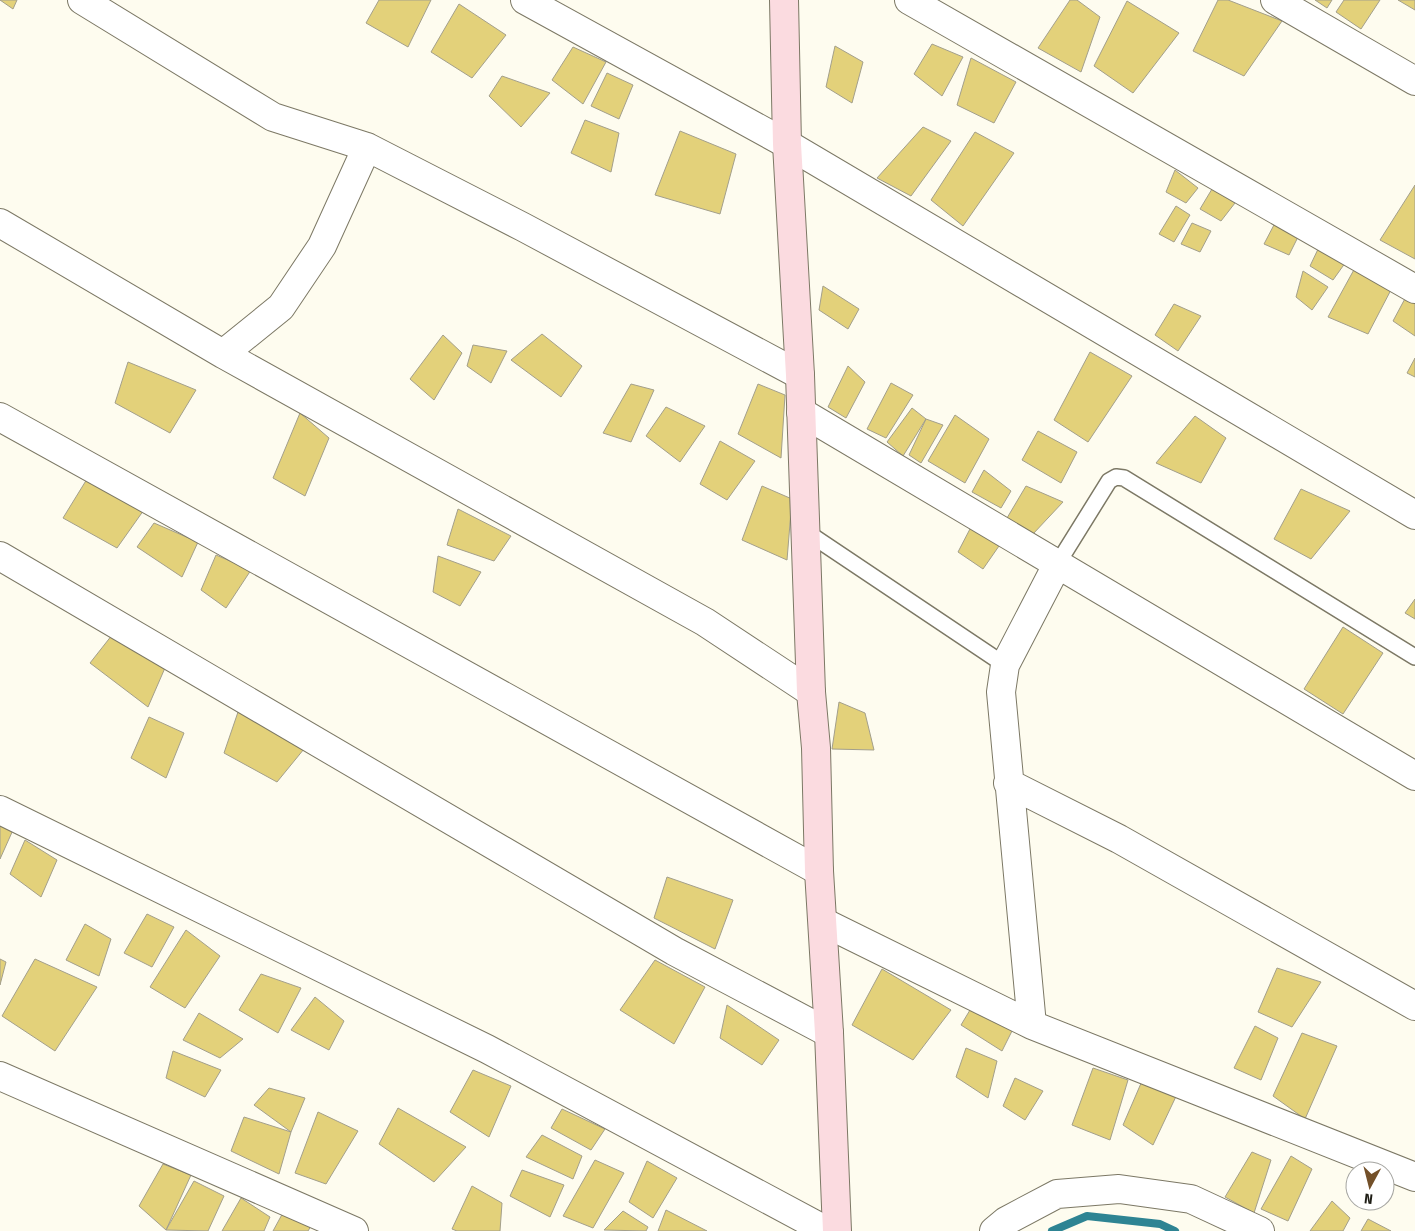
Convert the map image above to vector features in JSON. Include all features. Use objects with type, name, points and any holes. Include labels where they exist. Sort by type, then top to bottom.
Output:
[{"type":"main road","points":[[784,0],[787,144],[800,375],[810,692],[816,748],[819,871],[829,1033],[837,1231]]},
{"type":"street","points":[[82,0],[273,117],[367,147],[523,227],[800,375]]},
{"type":"street","points":[[525,0],[787,144],[1415,515]]},
{"type":"street","points":[[909,0],[1415,289]]},
{"type":"street","points":[[1275,0],[1415,81]]},
{"type":"street","points":[[223,354],[281,307],[322,246],[367,147]]},
{"type":"street","points":[[0,223],[223,354],[705,622],[810,692]]},
{"type":"street","points":[[801,412],[1415,776]]},
{"type":"street","points":[[0,417],[819,871]]},
{"type":"street","points":[[0,556],[674,951],[829,1033]]},
{"type":"street","points":[[1032,1025],[1001,692],[1006,665],[1058,563]]},
{"type":"street","points":[[1008,783],[1119,839],[1415,1006]]},
{"type":"street","points":[[0,810],[487,1048],[827,1231]]},
{"type":"street","points":[[823,922],[1032,1025],[1415,1177]]},
{"type":"street","points":[[0,1076],[354,1231]]},
{"type":"street","points":[[994,1231],[1006,1220],[1057,1194],[1119,1189],[1191,1199],[1260,1231]]},
{"type":"lane","points":[[1058,563],[1110,481],[1116,477],[1124,478],[1415,657]]},
{"type":"lane","points":[[805,531],[1006,665]]},
{"type":"building","points":[[0,0],[17,0],[13,9]]},
{"type":"building","points":[[379,0],[431,0],[408,47],[366,23]]},
{"type":"building","points":[[1070,0],[1077,0],[1100,17],[1081,72],[1038,48]]},
{"type":"building","points":[[1218,0],[1228,0],[1282,21],[1244,76],[1193,51]]},
{"type":"building","points":[[1315,0],[1332,0],[1327,8]]},
{"type":"building","points":[[1344,0],[1380,0],[1361,29],[1336,12]]},
{"type":"building","points":[[1398,0],[1415,0],[1415,10]]},
{"type":"building","points":[[1127,1],[1179,33],[1133,93],[1094,66]]},
{"type":"building","points":[[459,4],[506,35],[472,78],[431,52]]},
{"type":"building","points":[[932,44],[963,57],[942,96],[914,74]]},
{"type":"building","points":[[835,46],[863,62],[852,103],[826,87]]},
{"type":"building","points":[[573,47],[606,62],[583,104],[552,80]]},
{"type":"building","points":[[971,58],[1016,82],[994,123],[957,105]]},
{"type":"building","points":[[607,73],[633,85],[619,119],[591,106]]},
{"type":"building","points":[[502,76],[550,93],[521,127],[489,96]]},
{"type":"building","points":[[585,120],[619,133],[611,172],[571,153]]},
{"type":"building","points":[[923,127],[951,141],[911,196],[877,178]]},
{"type":"building","points":[[680,131],[736,154],[720,214],[655,195]]},
{"type":"building","points":[[975,132],[1014,153],[963,226],[931,200]]},
{"type":"building","points":[[1175,170],[1198,188],[1186,203],[1166,192]]},
{"type":"building","points":[[1415,185],[1415,259],[1380,240]]},
{"type":"building","points":[[1212,189],[1235,203],[1221,221],[1200,209]]},
{"type":"building","points":[[1176,206],[1190,215],[1174,242],[1159,234]]},
{"type":"building","points":[[1192,223],[1211,231],[1200,252],[1181,244]]},
{"type":"building","points":[[1275,223],[1300,233],[1289,255],[1264,244]]},
{"type":"building","points":[[1320,245],[1348,259],[1333,280],[1310,266]]},
{"type":"building","points":[[1356,266],[1393,286],[1368,334],[1328,317]]},
{"type":"building","points":[[1303,271],[1328,287],[1312,310],[1296,297]]},
{"type":"building","points":[[823,286],[859,309],[848,329],[819,310]]},
{"type":"building","points":[[1408,293],[1415,298],[1415,336],[1393,321]]},
{"type":"building","points":[[1174,304],[1201,316],[1178,351],[1155,335]]},
{"type":"building","points":[[542,334],[582,366],[561,397],[511,360]]},
{"type":"building","points":[[443,335],[462,353],[434,400],[410,379]]},
{"type":"building","points":[[473,345],[507,351],[491,383],[467,366]]},
{"type":"building","points":[[1090,352],[1132,376],[1088,442],[1054,420]]},
{"type":"building","points":[[1415,358],[1415,377],[1407,373]]},
{"type":"building","points":[[128,362],[196,390],[170,433],[115,403]]},
{"type":"building","points":[[848,366],[865,382],[846,418],[828,407]]},
{"type":"building","points":[[891,383],[913,395],[886,438],[867,429]]},
{"type":"building","points":[[631,384],[654,390],[631,442],[603,433]]},
{"type":"building","points":[[758,384],[785,395],[781,458],[738,434]]},
{"type":"building","points":[[666,407],[705,426],[680,462],[646,436]]},
{"type":"building","points":[[912,408],[926,419],[903,456],[887,442]]},
{"type":"building","points":[[300,413],[329,438],[305,496],[273,478]]},
{"type":"building","points":[[955,415],[989,439],[965,483],[928,461]]},
{"type":"building","points":[[1195,416],[1226,438],[1201,483],[1156,463]]},
{"type":"building","points":[[926,419],[943,425],[921,463],[909,455]]},
{"type":"building","points":[[1038,431],[1077,452],[1061,483],[1022,460]]},
{"type":"building","points":[[720,441],[755,461],[727,500],[700,484]]},
{"type":"building","points":[[984,470],[1011,491],[1001,508],[972,492]]},
{"type":"building","points":[[87,479],[146,507],[117,548],[63,518]]},
{"type":"building","points":[[762,486],[792,499],[787,560],[742,540]]},
{"type":"building","points":[[1026,486],[1063,502],[1033,534],[1007,518]]},
{"type":"building","points":[[1301,489],[1350,511],[1311,559],[1274,539]]},
{"type":"building","points":[[458,509],[511,536],[494,561],[447,545]]},
{"type":"building","points":[[154,523],[198,542],[182,577],[137,547]]},
{"type":"building","points":[[971,527],[999,546],[983,569],[958,552]]},
{"type":"building","points":[[216,555],[251,570],[226,608],[201,590]]},
{"type":"building","points":[[438,556],[481,572],[460,606],[433,592]]},
{"type":"building","points":[[1415,599],[1415,619],[1405,613]]},
{"type":"building","points":[[1343,627],[1383,653],[1343,714],[1304,689]]},
{"type":"building","points":[[116,630],[168,661],[148,707],[90,663]]},
{"type":"building","points":[[839,702],[865,713],[874,750],[832,749]]},
{"type":"building","points":[[238,712],[304,749],[277,782],[224,753]]},
{"type":"building","points":[[149,717],[184,733],[166,778],[131,758]]},
{"type":"building","points":[[0,822],[13,830],[0,859]]},
{"type":"building","points":[[25,840],[57,860],[41,897],[10,874]]},
{"type":"building","points":[[667,877],[733,900],[715,949],[654,918]]},
{"type":"building","points":[[147,914],[174,927],[152,967],[124,953]]},
{"type":"building","points":[[85,924],[111,939],[99,976],[66,960]]},
{"type":"building","points":[[186,930],[220,956],[185,1008],[150,987]]},
{"type":"building","points":[[0,959],[6,962],[0,985]]},
{"type":"building","points":[[35,959],[97,987],[55,1051],[2,1016]]},
{"type":"building","points":[[655,960],[705,987],[674,1044],[620,1010]]},
{"type":"building","points":[[1277,968],[1321,982],[1292,1027],[1258,1012]]},
{"type":"building","points":[[882,969],[951,1010],[913,1060],[852,1025]]},
{"type":"building","points":[[261,974],[301,988],[278,1033],[239,1010]]},
{"type":"building","points":[[315,997],[344,1021],[329,1050],[291,1030]]},
{"type":"building","points":[[727,1005],[779,1040],[762,1065],[720,1038]]},
{"type":"building","points":[[973,1005],[1017,1021],[1002,1051],[961,1025]]},
{"type":"building","points":[[199,1013],[243,1039],[220,1058],[183,1040]]},
{"type":"building","points":[[1255,1026],[1278,1038],[1261,1080],[1234,1068]]},
{"type":"building","points":[[1302,1033],[1337,1046],[1305,1119],[1273,1096]]},
{"type":"building","points":[[966,1048],[997,1061],[988,1098],[956,1077]]},
{"type":"building","points":[[173,1051],[221,1070],[205,1097],[166,1078]]},
{"type":"building","points":[[1093,1068],[1128,1080],[1110,1140],[1072,1125]]},
{"type":"building","points":[[473,1070],[511,1086],[489,1137],[450,1112]]},
{"type":"building","points":[[1015,1078],[1043,1091],[1025,1120],[1003,1106]]},
{"type":"building","points":[[1142,1081],[1180,1088],[1153,1145],[1123,1125]]},
{"type":"building","points":[[269,1088],[305,1098],[291,1132],[254,1105]]},
{"type":"building","points":[[398,1108],[466,1147],[434,1182],[379,1144]]},
{"type":"building","points":[[562,1109],[605,1129],[591,1150],[551,1128]]},
{"type":"building","points":[[318,1112],[358,1131],[326,1184],[295,1173]]},
{"type":"building","points":[[244,1117],[291,1132],[279,1174],[231,1151]]},
{"type":"building","points":[[542,1135],[582,1156],[573,1179],[526,1157]]},
{"type":"building","points":[[1252,1152],[1271,1160],[1254,1213],[1225,1197]]},
{"type":"building","points":[[1291,1156],[1312,1169],[1288,1221],[1261,1209]]},
{"type":"building","points":[[595,1160],[624,1173],[593,1228],[563,1216]]},
{"type":"building","points":[[647,1161],[677,1178],[653,1218],[629,1202]]},
{"type":"building","points":[[163,1164],[191,1175],[166,1230],[139,1206]]},
{"type":"building","points":[[522,1170],[564,1185],[550,1217],[510,1196]]},
{"type":"building","points":[[194,1181],[224,1196],[208,1231],[166,1230]]},
{"type":"building","points":[[472,1186],[502,1203],[500,1231],[457,1231],[452,1229]]},
{"type":"building","points":[[241,1198],[270,1217],[264,1231],[222,1231]]},
{"type":"building","points":[[1332,1201],[1350,1218],[1343,1231],[1310,1231]]},
{"type":"building","points":[[285,1209],[311,1226],[308,1231],[273,1231]]},
{"type":"building","points":[[666,1210],[707,1231],[658,1231]]},
{"type":"building","points":[[623,1211],[648,1227],[646,1231],[604,1230]]},
{"type":"building","points":[[1368,1219],[1391,1231],[1361,1231]]},
{"type":"waterway","points":[[1052,1231],[1087,1216],[1160,1224],[1175,1231]]}]
